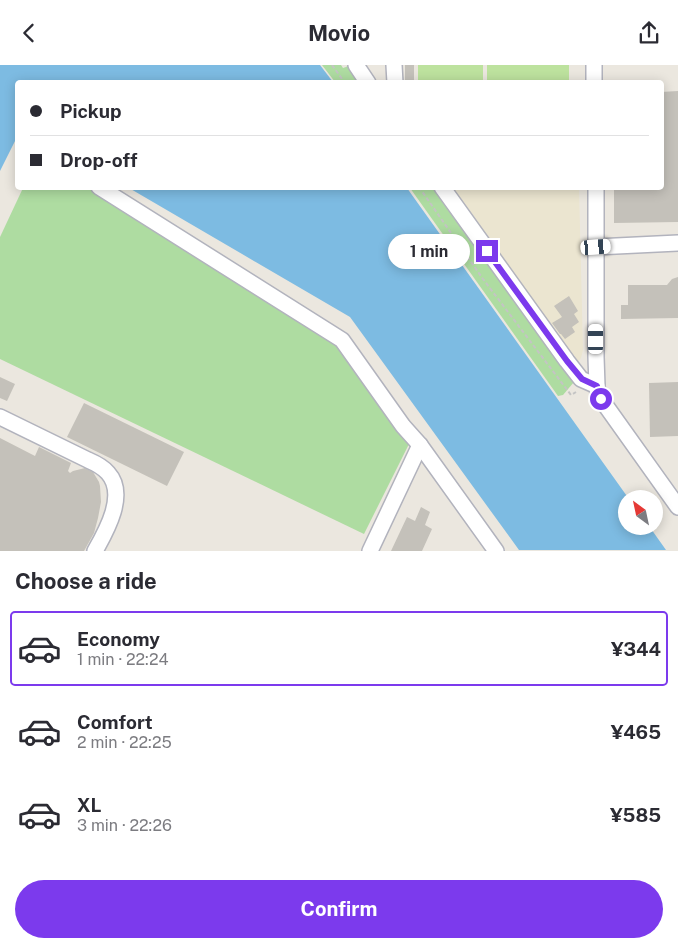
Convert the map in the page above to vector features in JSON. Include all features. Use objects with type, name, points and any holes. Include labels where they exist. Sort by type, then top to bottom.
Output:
[{"type":"street","points":[[356,65],[366,80]]},
{"type":"street","points":[[394,65],[395,80]]},
{"type":"street","points":[[594,65],[594,80]]},
{"type":"street","points":[[104,190],[342,339],[403,426],[420,445],[496,551]]},
{"type":"street","points":[[444,190],[567,361],[582,379],[597,386]]},
{"type":"street","points":[[596,190],[596,357],[598,393],[678,507]]},
{"type":"street","points":[[596,247],[678,243]]},
{"type":"street","points":[[0,417],[100,466],[109,473],[116,485],[117,498],[108,510],[101,540],[95,551]]},
{"type":"street","points":[[370,551],[420,445]]},
{"type":"path","points":[[332,65],[343,80]]},
{"type":"path","points":[[421,190],[483,279],[571,395],[577,390]]},
{"type":"shaded area","points":[[452,190],[579,190],[583,350],[578,362],[572,359]]},
{"type":"green space","points":[[322,65],[341,65],[343,68],[349,65],[356,79],[362,80],[333,80]]},
{"type":"green space","points":[[418,65],[483,65],[483,80],[418,80]]},
{"type":"green space","points":[[487,65],[569,65],[569,80],[487,80]]},
{"type":"green space","points":[[22,190],[94,190],[337,344],[409,444],[364,534],[0,359],[0,237]]},
{"type":"green space","points":[[411,190],[435,190],[574,382],[563,395],[558,396]]},
{"type":"water","points":[[0,65],[320,65],[331,80],[15,80],[15,141],[0,171]]},
{"type":"water","points":[[132,190],[408,190],[623,490],[618,490],[618,535],[655,535],[666,550],[519,550],[350,317]]},
{"type":"building","points":[[405,65],[414,65],[414,80],[405,80]]},
{"type":"building","points":[[678,91],[678,222],[614,223],[614,190],[664,190],[664,92]]},
{"type":"building","points":[[678,277],[678,318],[621,319],[621,305],[628,305],[628,285],[667,285],[672,279]]},
{"type":"building","points":[[569,296],[578,311],[574,314],[579,322],[572,327],[575,332],[565,339],[552,323],[562,317],[554,306]]},
{"type":"building","points":[[0,377],[15,384],[7,401],[0,398]]},
{"type":"building","points":[[678,382],[678,436],[650,437],[649,383]]},
{"type":"building","points":[[84,403],[184,452],[167,486],[67,437]]},
{"type":"building","points":[[0,438],[35,456],[39,447],[71,463],[68,471],[70,473],[85,468],[93,472],[99,482],[101,502],[94,533],[84,551],[0,551]]},
{"type":"building","points":[[421,507],[430,512],[425,525],[432,529],[422,551],[391,551],[407,517],[415,521]]},
{"type":"route","points":[[487,251],[567,361],[582,379],[597,386],[601,399]]}]
